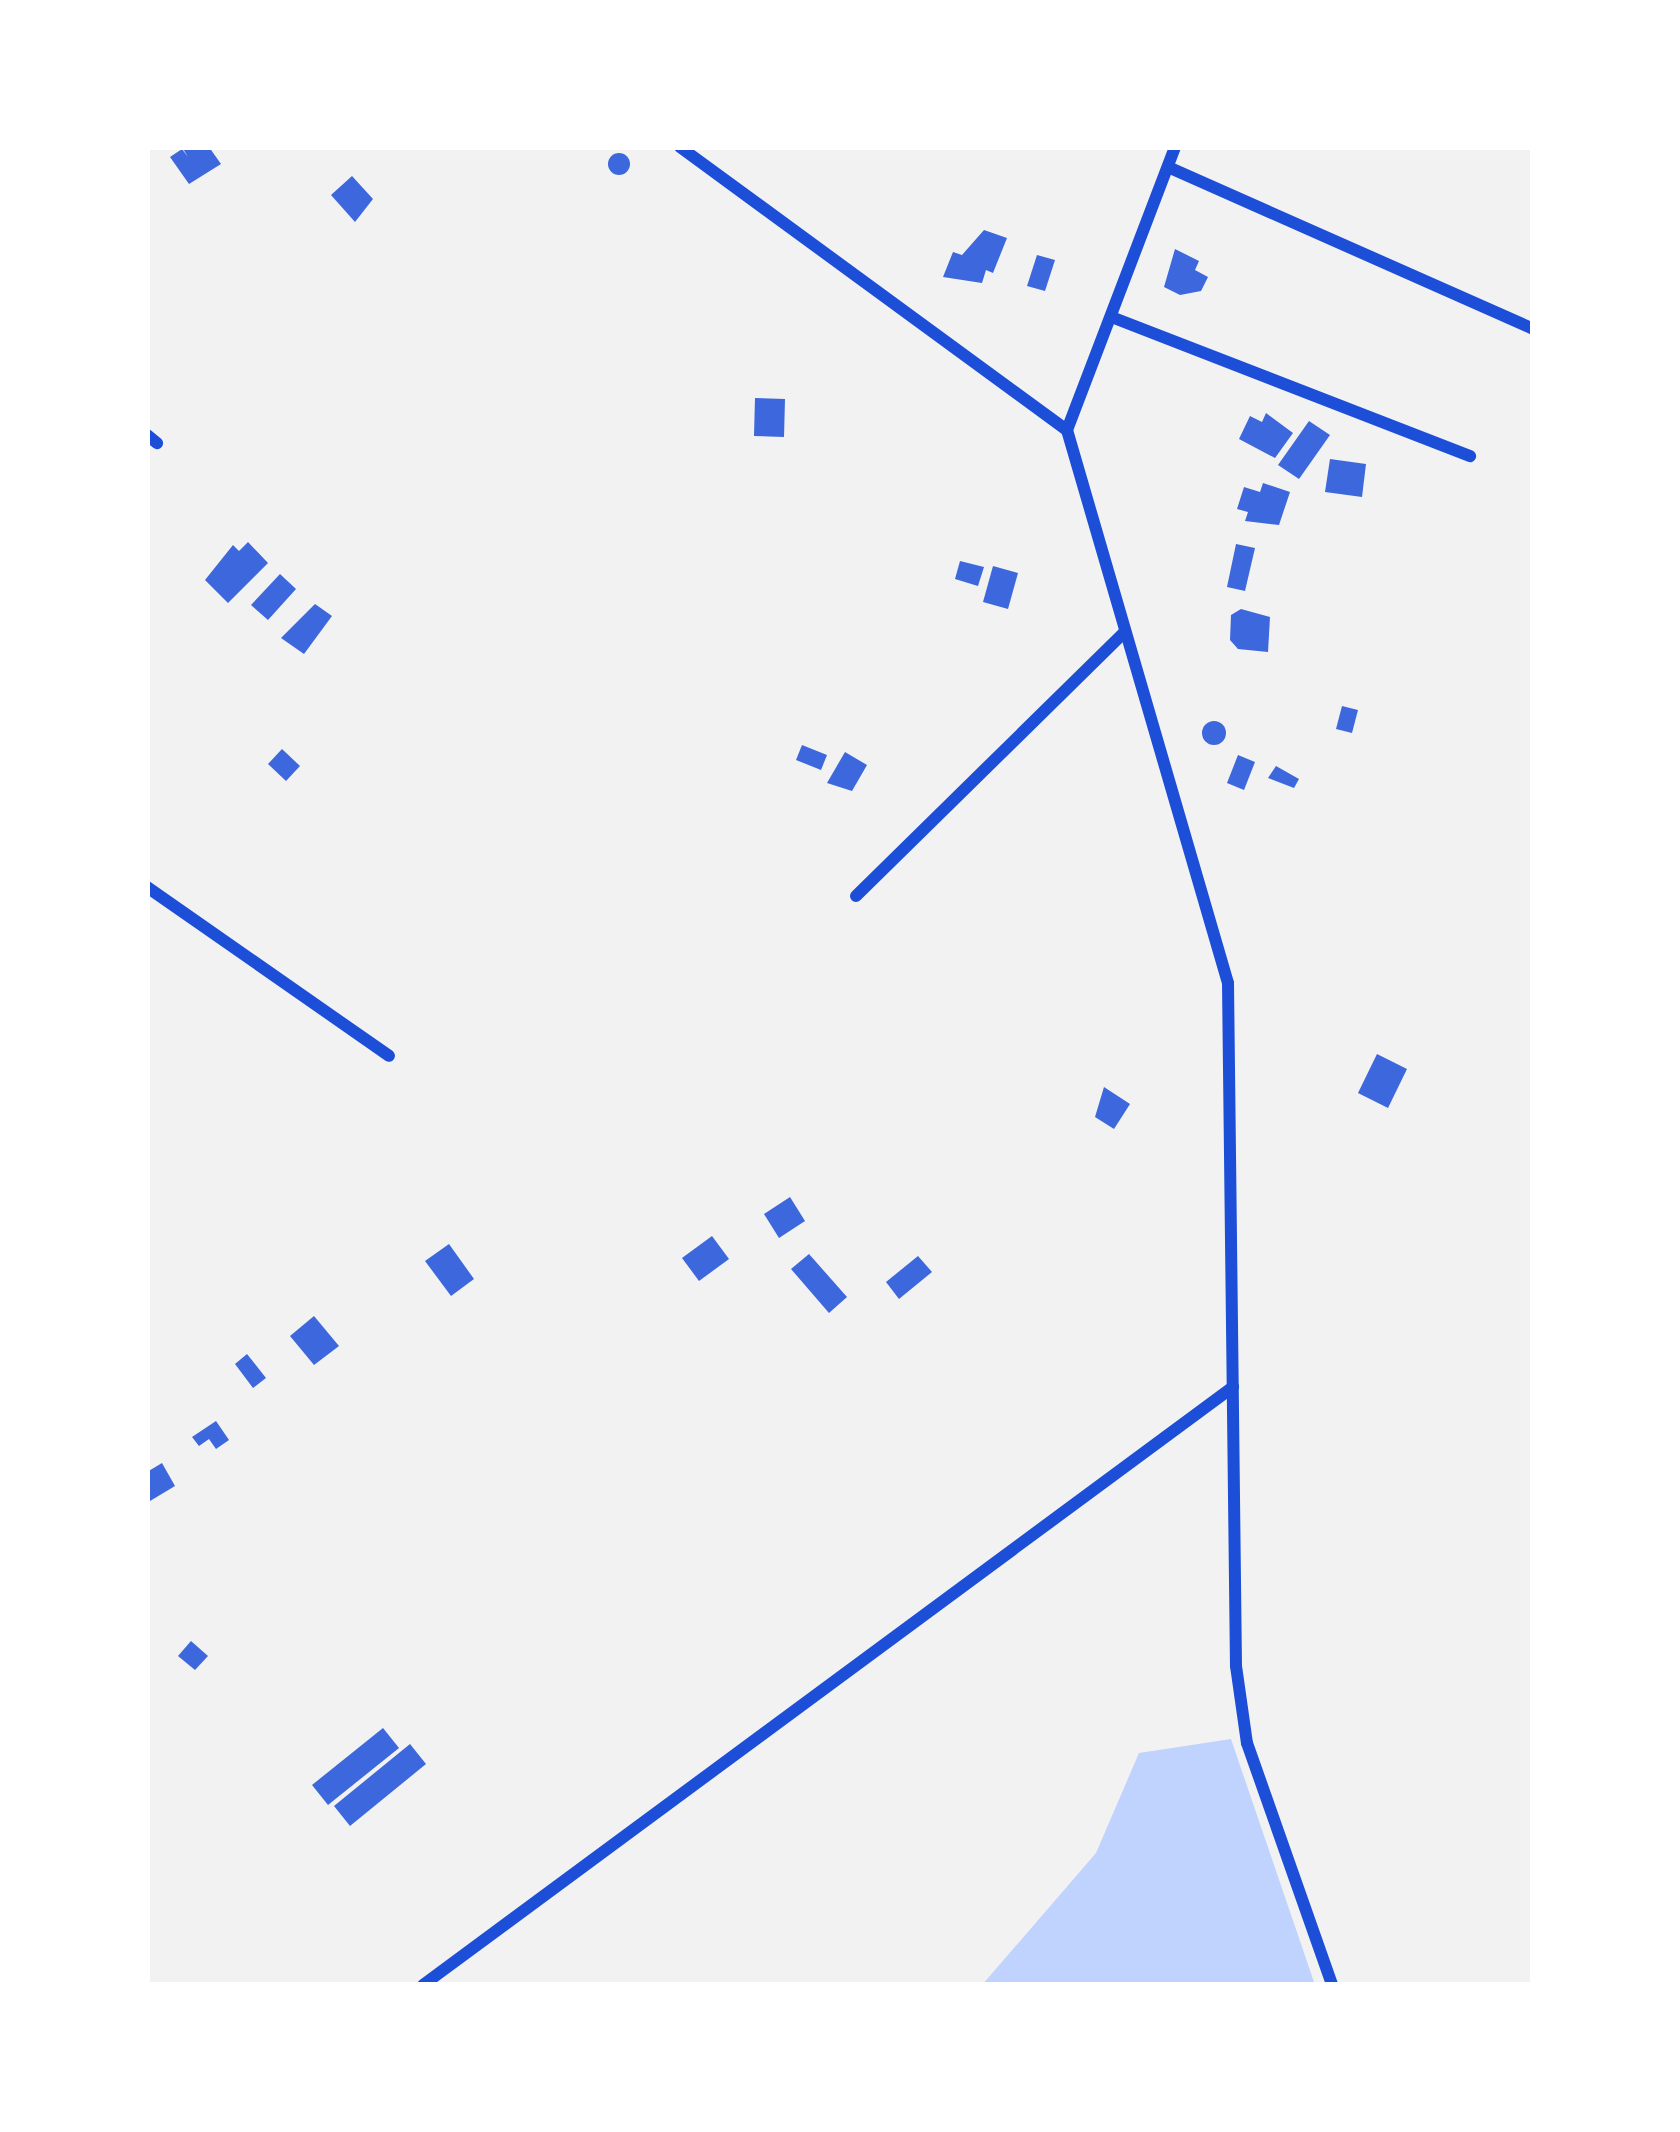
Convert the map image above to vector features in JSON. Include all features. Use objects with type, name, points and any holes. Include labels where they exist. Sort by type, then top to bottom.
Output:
[{"type":"street","points":[[680,147],[1066,430],[1228,983],[1232,1566],[1247,1743],[1332,1985]]},
{"type":"street","points":[[1066,430],[1114,318],[1175,147]]},
{"type":"street","points":[[1168,167],[1533,329]]},
{"type":"street","points":[[1114,318],[1470,456]]},
{"type":"street","points":[[856,896],[1125,632]]},
{"type":"street","points":[[147,887],[389,1056]]},
{"type":"street","points":[[423,1985],[1233,1387]]},
{"type":"water","points":[[1231,1739],[1315,1985],[982,1985],[1096,1853],[1139,1753]]},
{"type":"building","points":[[182,147],[209,147],[221,164],[189,184],[170,157],[182,149],[188,157]]},
{"type":"building","points":[[619,153],[630,164],[619,175],[608,164]]},
{"type":"building","points":[[352,176],[373,199],[355,222],[331,195]]},
{"type":"building","points":[[984,230],[1007,238],[993,273],[986,270],[982,283],[943,277],[953,252],[962,255]]},
{"type":"building","points":[[1175,249],[1199,261],[1195,270],[1208,277],[1201,291],[1180,295],[1164,287]]},
{"type":"building","points":[[1037,255],[1055,260],[1045,291],[1027,286]]},
{"type":"building","points":[[755,398],[785,399],[784,437],[754,436]]},
{"type":"building","points":[[1266,413],[1293,433],[1275,458],[1239,439],[1250,416],[1262,422]]},
{"type":"building","points":[[1309,421],[1330,435],[1299,479],[1278,465]]},
{"type":"building","points":[[1330,459],[1366,464],[1362,497],[1325,492]]},
{"type":"building","points":[[1263,483],[1290,492],[1279,525],[1245,521],[1248,512],[1237,509],[1244,487],[1260,492]]},
{"type":"building","points":[[248,542],[268,563],[228,603],[205,580],[233,545],[239,551]]},
{"type":"building","points":[[1236,544],[1255,548],[1245,591],[1227,587]]},
{"type":"building","points":[[960,561],[984,567],[978,586],[955,579]]},
{"type":"building","points":[[993,566],[1018,573],[1008,609],[983,602]]},
{"type":"building","points":[[280,574],[296,589],[268,620],[251,605]]},
{"type":"building","points":[[315,604],[332,616],[304,654],[281,638]]},
{"type":"building","points":[[1241,609],[1270,617],[1268,652],[1238,649],[1230,640],[1231,615]]},
{"type":"building","points":[[1342,706],[1358,710],[1352,733],[1336,729]]},
{"type":"building","points":[[1214,721],[1223,724],[1223,742],[1214,745],[1205,742],[1202,733],[1205,724]]},
{"type":"building","points":[[802,745],[827,755],[821,770],[796,760]]},
{"type":"building","points":[[282,749],[300,766],[286,781],[268,764]]},
{"type":"building","points":[[845,752],[867,765],[852,791],[827,783]]},
{"type":"building","points":[[1238,755],[1255,762],[1244,790],[1227,783]]},
{"type":"building","points":[[1276,766],[1299,779],[1294,788],[1268,778]]},
{"type":"building","points":[[1377,1054],[1407,1069],[1388,1108],[1358,1093]]},
{"type":"building","points":[[1104,1087],[1130,1104],[1114,1129],[1095,1117]]},
{"type":"building","points":[[790,1197],[805,1221],[779,1238],[764,1214]]},
{"type":"building","points":[[712,1236],[729,1259],[699,1281],[682,1258]]},
{"type":"building","points":[[449,1244],[474,1279],[451,1296],[425,1261]]},
{"type":"building","points":[[809,1254],[847,1297],[829,1313],[791,1269]]},
{"type":"building","points":[[918,1256],[932,1272],[899,1299],[886,1282]]},
{"type":"building","points":[[314,1316],[339,1346],[314,1365],[290,1336]]},
{"type":"building","points":[[247,1354],[266,1378],[253,1388],[235,1364]]},
{"type":"building","points":[[216,1421],[229,1440],[216,1449],[209,1439],[199,1446],[192,1437]]},
{"type":"building","points":[[162,1463],[175,1486],[150,1501],[147,1472]]},
{"type":"building","points":[[191,1641],[208,1656],[195,1670],[178,1656]]},
{"type":"building","points":[[383,1728],[399,1748],[328,1805],[312,1785]]},
{"type":"building","points":[[410,1744],[426,1764],[350,1826],[334,1806]]}]
